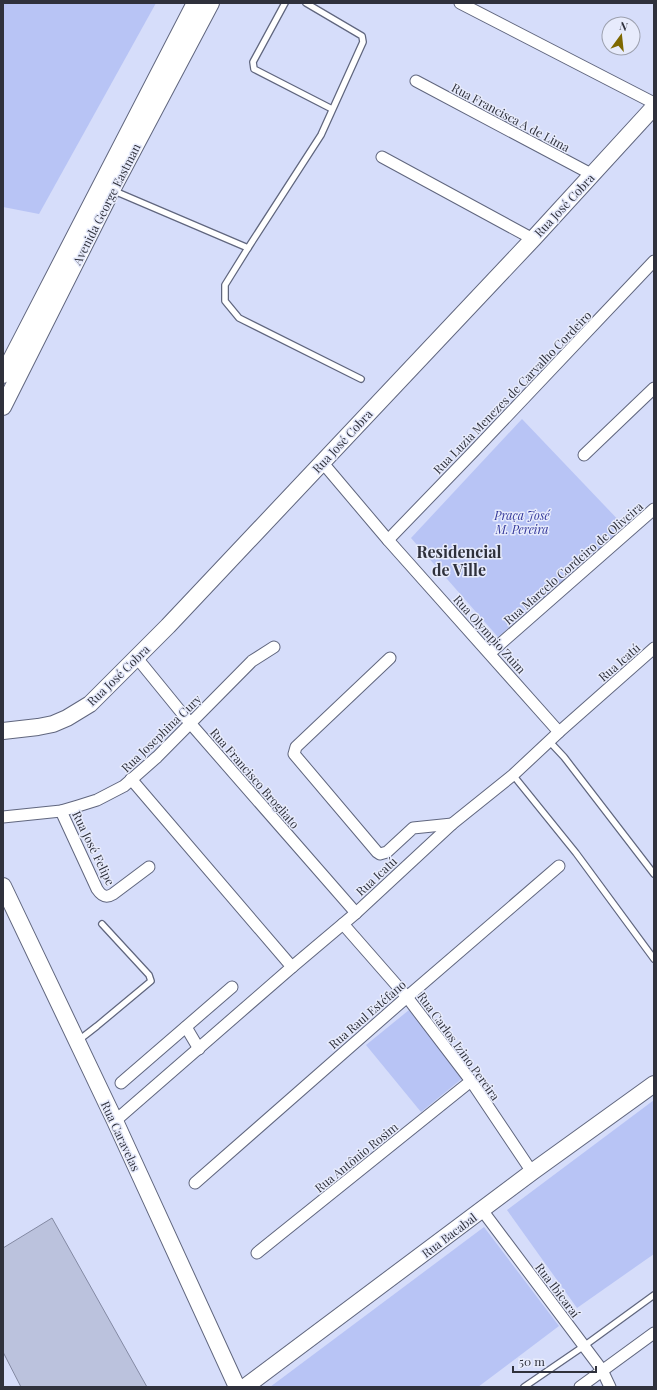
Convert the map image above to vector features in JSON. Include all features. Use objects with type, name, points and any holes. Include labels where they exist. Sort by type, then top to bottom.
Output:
[{"type":"street","name":"Avenida George Eastman","points":[[3,375],[195,3]]},
{"type":"street","name":"Avenida George Eastman","points":[[3,407],[112,190],[211,3]]},
{"type":"street","points":[[460,3],[654,103]]},
{"type":"street","name":"Rua Francisca A de Lima","points":[[416,82],[593,175]]},
{"type":"street","name":"Rua José Cobra","points":[[3,731],[53,724],[68,718],[90,704],[137,658],[533,239],[654,107]]},
{"type":"street","points":[[382,156],[533,239]]},
{"type":"street","name":"Rua Luzia Menezes de Carvalho Cordeiro","points":[[388,540],[654,261]]},
{"type":"street","points":[[584,455],[654,388]]},
{"type":"street","name":"Rua Olympio Zuim","points":[[322,462],[388,540],[559,732]]},
{"type":"street","name":"Rua Marcelo Cordeiro de Oliveira","points":[[490,653],[654,509]]},
{"type":"street","name":"Rua Josephina Cury","points":[[3,818],[61,811],[97,800],[124,786],[157,757],[252,661],[274,647]]},
{"type":"street","name":"Rua Icatú","points":[[114,1121],[356,913],[452,824],[513,775],[654,648]]},
{"type":"street","name":"Rua Francisco Brogliato","points":[[137,658],[190,723],[356,913]]},
{"type":"street","points":[[390,658],[296,747],[294,754],[380,854],[387,852],[413,828],[452,824]]},
{"type":"street","points":[[131,780],[292,967]]},
{"type":"street","name":"Rua José Felipe","points":[[61,811],[96,889],[104,896],[108,897],[149,867]]},
{"type":"street","name":"Rua Raul Estéfano","points":[[195,1183],[559,866]]},
{"type":"street","name":"Rua Caravelas","points":[[3,886],[77,1041],[237,1387]]},
{"type":"street","name":"Rua Carlos Izino Pereira","points":[[343,924],[407,997],[471,1081],[532,1172]]},
{"type":"street","points":[[120,1083],[232,987]]},
{"type":"street","points":[[186,1027],[199,1049]]},
{"type":"street","name":"Rua Antônio Rosim","points":[[257,1253],[471,1081]]},
{"type":"street","name":"Rua Bacabal","points":[[245,1387],[532,1172],[654,1084]]},
{"type":"street","name":"Rua Ibicaraí","points":[[482,1210],[602,1370],[610,1387]]},
{"type":"street","points":[[580,1387],[654,1333]]},
{"type":"lane","points":[[285,3],[253,62],[254,68],[332,109]]},
{"type":"lane","points":[[306,3],[362,36],[363,42],[321,135],[248,248],[226,285],[225,300],[239,318],[362,379]]},
{"type":"lane","points":[[112,190],[248,248]]},
{"type":"lane","points":[[549,741],[564,757],[654,874]]},
{"type":"lane","points":[[513,775],[576,853],[654,959]]},
{"type":"lane","points":[[77,1041],[151,981],[149,975],[102,924]]},
{"type":"lane","points":[[524,1387],[654,1295]]},
{"type":"green space","points":[[3,3],[156,3],[39,214],[3,207]]},
{"type":"green space","name":"Praça José M. Pereira","points":[[522,419],[625,527],[498,637],[411,538]]},
{"type":"green space","points":[[409,1010],[464,1077],[421,1112],[366,1045]]},
{"type":"green space","points":[[654,1100],[654,1254],[577,1308],[507,1210]]},
{"type":"green space","points":[[484,1227],[559,1326],[478,1387],[270,1387]]},
{"type":"building","points":[[52,1218],[147,1387],[21,1387],[3,1352],[3,1248]]},
{"type":"district","name":"Residencial de Ville","points":[[459,560]]}]
